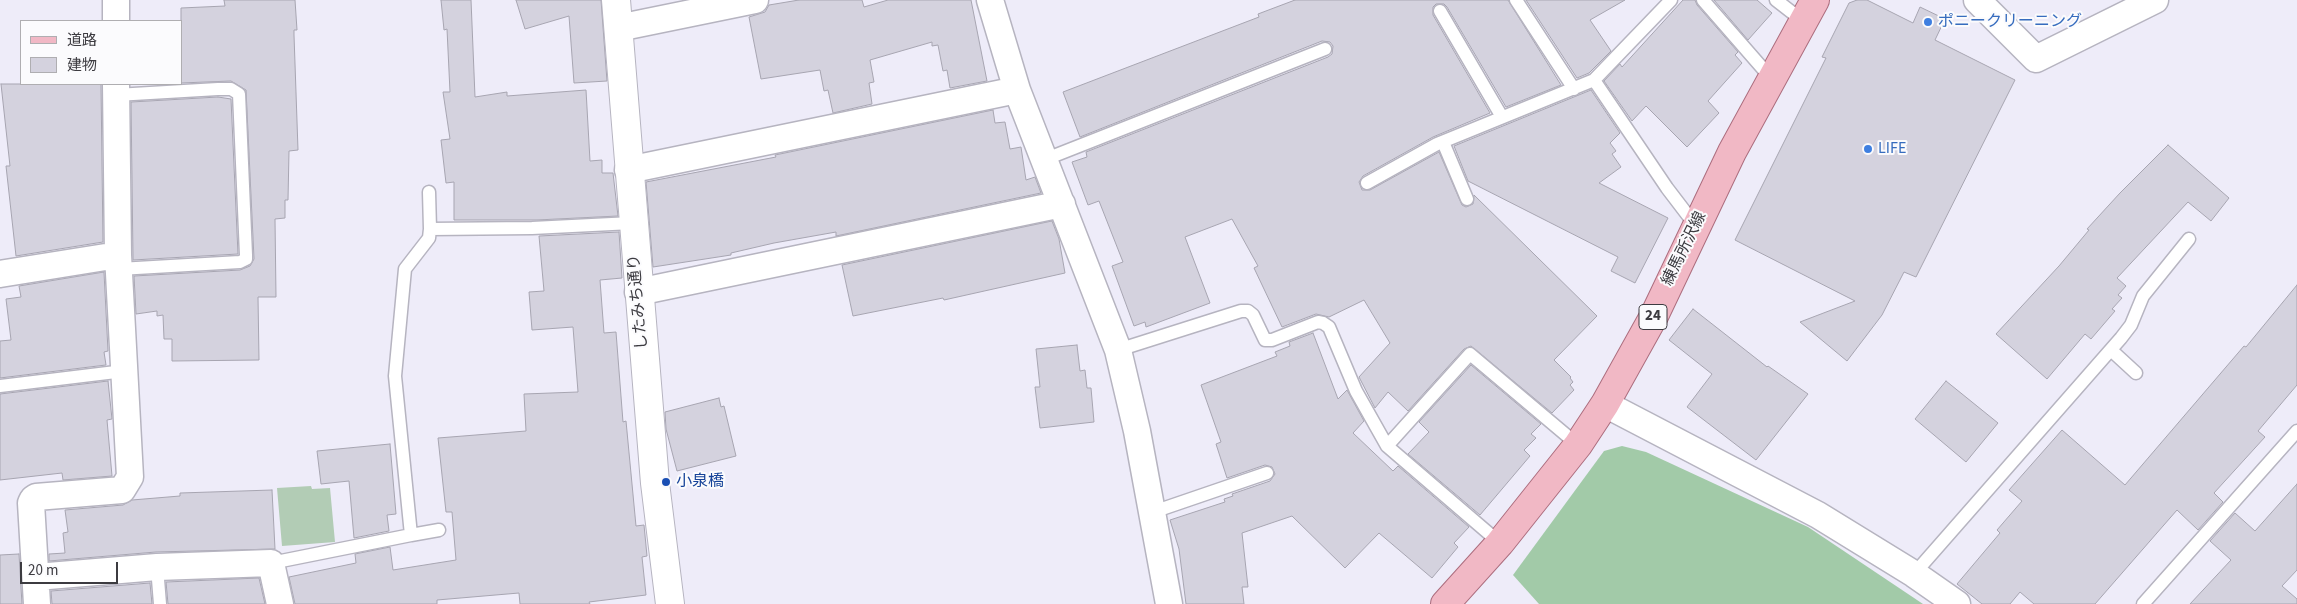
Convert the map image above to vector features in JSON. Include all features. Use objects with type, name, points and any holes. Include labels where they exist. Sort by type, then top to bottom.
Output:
[{"type":"main road","name":"練馬所沢線","points":[[1445,604],[1500,543],[1578,445],[1605,404],[1654,316],[1732,152],[1809,10]]},
{"type":"street","points":[[116,0],[116,20]]},
{"type":"street","name":"したみち通り","points":[[616,0],[632,223],[655,483],[670,604]]},
{"type":"street","points":[[618,28],[755,0]]},
{"type":"street","points":[[990,0],[1017,90],[1046,159],[1118,350],[1152,512],[1168,604]]},
{"type":"street","points":[[1977,0],[2036,59],[2155,0]]},
{"type":"street","points":[[37,604],[31,503],[33,499],[36,497],[122,490],[130,477],[118,262],[116,89]]},
{"type":"street","points":[[628,170],[1017,90]]},
{"type":"street","points":[[638,292],[1062,204]]},
{"type":"street","points":[[0,274],[118,262]]},
{"type":"street","points":[[1605,404],[1818,515],[1914,574],[1957,604]]},
{"type":"street","points":[[36,577],[156,567],[271,564],[280,604]]},
{"type":"lane","points":[[1516,0],[1574,89]]},
{"type":"lane","points":[[1367,183],[1443,142],[1594,80],[1671,0]]},
{"type":"lane","points":[[1703,0],[1771,78]]},
{"type":"lane","points":[[1776,0],[1809,10]]},
{"type":"lane","points":[[1440,11],[1502,117]]},
{"type":"lane","points":[[1046,159],[1325,49]]},
{"type":"lane","points":[[1594,80],[1667,188],[1696,226]]},
{"type":"lane","points":[[116,89],[231,89],[238,94],[246,255],[246,259],[240,262],[118,262]]},
{"type":"lane","points":[[1443,142],[1467,199]]},
{"type":"lane","points":[[411,535],[395,376],[405,269],[429,238],[429,192]]},
{"type":"lane","points":[[430,229],[532,228],[632,223]]},
{"type":"lane","points":[[1914,574],[2111,350],[2131,325],[2143,296],[2189,239]]},
{"type":"lane","points":[[1118,350],[1242,311],[1248,311],[1253,315],[1265,340],[1272,340],[1318,322],[1323,323],[1329,327],[1356,391],[1387,446],[1500,543]]},
{"type":"lane","points":[[2111,350],[2136,373]]},
{"type":"lane","points":[[1387,446],[1470,354],[1578,445]]},
{"type":"lane","points":[[0,386],[124,371]]},
{"type":"lane","points":[[2143,604],[2297,431]]},
{"type":"lane","points":[[1152,512],[1267,473]]},
{"type":"lane","points":[[271,564],[439,530]]},
{"type":"lane","points":[[156,567],[160,604]]},
{"type":"green space","points":[[1622,446],[1646,452],[1808,527],[1923,604],[1539,604],[1513,575],[1604,451]]},
{"type":"green space","points":[[311,486],[312,489],[330,488],[335,542],[282,546],[277,488]]},
{"type":"building","points":[[224,0],[295,0],[297,30],[294,30],[294,35],[298,150],[289,151],[288,200],[285,200],[285,218],[275,219],[276,297],[258,297],[259,360],[172,361],[172,339],[164,339],[163,315],[157,316],[157,311],[136,314],[134,276],[240,270],[250,266],[254,259],[246,90],[231,81],[182,83],[181,8],[225,6]]},
{"type":"building","points":[[441,0],[471,0],[475,97],[507,92],[507,96],[586,90],[590,161],[602,160],[602,173],[613,173],[618,216],[537,220],[454,220],[454,182],[446,183],[441,140],[450,139],[443,92],[450,92],[447,29],[444,30]]},
{"type":"building","points":[[516,0],[601,0],[607,81],[574,83],[569,16],[525,29]]},
{"type":"building","points":[[799,0],[862,0],[864,7],[888,0],[971,0],[987,81],[950,88],[947,70],[943,71],[938,45],[932,46],[932,42],[870,60],[874,82],[869,83],[872,104],[833,113],[828,90],[824,91],[820,70],[761,79],[749,17],[765,12],[769,5]]},
{"type":"building","points":[[1295,0],[1508,0],[1561,85],[1506,107],[1447,7],[1444,4],[1436,4],[1433,7],[1433,15],[1490,113],[1433,137],[1363,176],[1359,182],[1362,190],[1370,190],[1439,152],[1462,205],[1466,207],[1473,204],[1474,195],[1597,316],[1554,360],[1571,377],[1573,382],[1570,385],[1574,390],[1552,413],[1471,346],[1464,349],[1408,411],[1388,392],[1375,408],[1359,377],[1390,343],[1364,300],[1329,317],[1316,314],[1282,327],[1254,268],[1258,266],[1232,219],[1185,237],[1210,303],[1146,327],[1145,322],[1134,326],[1112,266],[1123,262],[1099,201],[1088,205],[1072,162],[1087,157],[1086,152],[1328,57],[1332,54],[1333,46],[1330,42],[1322,41],[1080,137],[1063,92],[1259,17],[1258,14]]},
{"type":"building","points":[[1526,0],[1625,0],[1590,20],[1611,51],[1589,73],[1577,78]]},
{"type":"building","points":[[1683,0],[1695,0],[1697,5],[1738,52],[1735,55],[1742,63],[1708,101],[1719,113],[1687,147],[1646,106],[1632,121],[1604,81],[1620,64],[1622,67]]},
{"type":"building","points":[[1714,0],[1757,0],[1772,13],[1748,40]]},
{"type":"building","points":[[1857,0],[1867,0],[1913,23],[1920,7],[1945,19],[1935,40],[2015,80],[1916,277],[1904,272],[1882,315],[1847,361],[1800,322],[1855,301],[1735,240],[1826,58],[1822,57],[1849,3]]},
{"type":"building","points":[[1,84],[101,85],[103,242],[16,256],[6,166],[10,166]]},
{"type":"building","points":[[1591,90],[1620,133],[1610,143],[1616,151],[1612,154],[1621,167],[1599,183],[1668,218],[1635,283],[1611,271],[1618,257],[1468,181],[1454,146]]},
{"type":"building","points":[[218,97],[231,99],[238,254],[133,260],[131,102]]},
{"type":"building","points":[[993,110],[995,123],[1005,122],[1010,149],[1021,147],[1026,180],[1035,177],[1041,193],[836,236],[836,232],[774,243],[731,253],[731,255],[653,267],[646,182],[776,157],[775,155]]},
{"type":"building","points":[[2168,145],[2229,198],[2211,221],[2188,202],[2117,278],[2126,286],[2118,295],[2122,298],[2112,309],[2115,311],[2091,339],[2085,334],[2047,379],[1996,334],[2059,266],[2089,230],[2087,229]]},
{"type":"building","points":[[1052,221],[1059,239],[1065,273],[944,300],[943,298],[853,316],[842,265]]},
{"type":"building","points":[[619,232],[622,278],[600,280],[604,333],[616,332],[623,422],[626,421],[636,526],[644,525],[647,556],[642,557],[646,595],[589,602],[590,604],[520,604],[519,593],[437,600],[437,604],[295,604],[289,577],[356,563],[355,554],[390,547],[393,570],[456,560],[452,512],[446,512],[438,438],[526,431],[524,394],[578,392],[573,327],[532,330],[529,292],[544,291],[539,236]]},
{"type":"building","points":[[104,272],[108,351],[104,352],[106,365],[0,378],[0,341],[11,340],[6,299],[21,297],[19,286]]},
{"type":"building","points":[[2297,285],[2297,385],[2258,431],[2265,437],[2214,493],[2223,502],[2198,530],[2177,510],[2095,604],[2034,604],[2020,592],[2010,604],[1982,604],[1957,584],[2000,533],[1997,530],[2022,501],[2009,490],[2062,430],[2125,485],[2244,346],[2246,347]]},
{"type":"building","points":[[1693,309],[1767,367],[1808,394],[1756,460],[1687,407],[1712,374],[1669,340]]},
{"type":"building","points":[[1313,333],[1338,399],[1347,390],[1364,421],[1353,433],[1393,471],[1398,466],[1469,527],[1454,543],[1458,547],[1432,578],[1379,533],[1345,568],[1292,516],[1242,533],[1248,587],[1242,587],[1244,604],[1186,604],[1179,549],[1170,520],[1225,502],[1224,499],[1233,496],[1232,494],[1270,481],[1275,474],[1272,467],[1265,465],[1227,478],[1216,444],[1221,442],[1201,385],[1277,356],[1275,352],[1290,346],[1289,342]]},
{"type":"building","points":[[1077,345],[1080,371],[1085,370],[1087,388],[1091,388],[1094,422],[1040,428],[1035,387],[1040,387],[1036,349]]},
{"type":"building","points":[[1471,365],[1541,424],[1531,434],[1536,438],[1524,450],[1530,456],[1480,515],[1408,454],[1429,432],[1419,422]]},
{"type":"building","points":[[108,381],[112,419],[107,420],[112,476],[63,480],[62,473],[0,480],[0,394]]},
{"type":"building","points":[[1946,381],[1998,423],[1966,462],[1915,419]]},
{"type":"building","points":[[719,398],[721,407],[724,406],[736,456],[677,471],[666,429],[665,412]]},
{"type":"building","points":[[390,444],[396,514],[387,515],[389,531],[354,538],[349,481],[321,484],[317,451]]},
{"type":"building","points":[[2297,484],[2297,570],[2282,586],[2297,599],[2297,604],[2190,604],[2231,560],[2210,541],[2235,513],[2255,531]]},
{"type":"building","points":[[272,490],[275,549],[156,552],[49,561],[49,554],[65,553],[63,533],[68,532],[65,510],[123,505],[132,500],[180,496],[180,493]]},
{"type":"building","points":[[19,554],[22,604],[0,604],[0,555]]},
{"type":"building","points":[[259,578],[265,604],[168,604],[166,582]]},
{"type":"building","points":[[150,583],[152,604],[52,604],[51,591]]},
{"type":"place","name":"ポニークリーニング","points":[[1928,22]]},
{"type":"place","name":"LIFE","points":[[1868,149]]},
{"type":"place","name":"小泉橋","points":[[666,482]]}]
